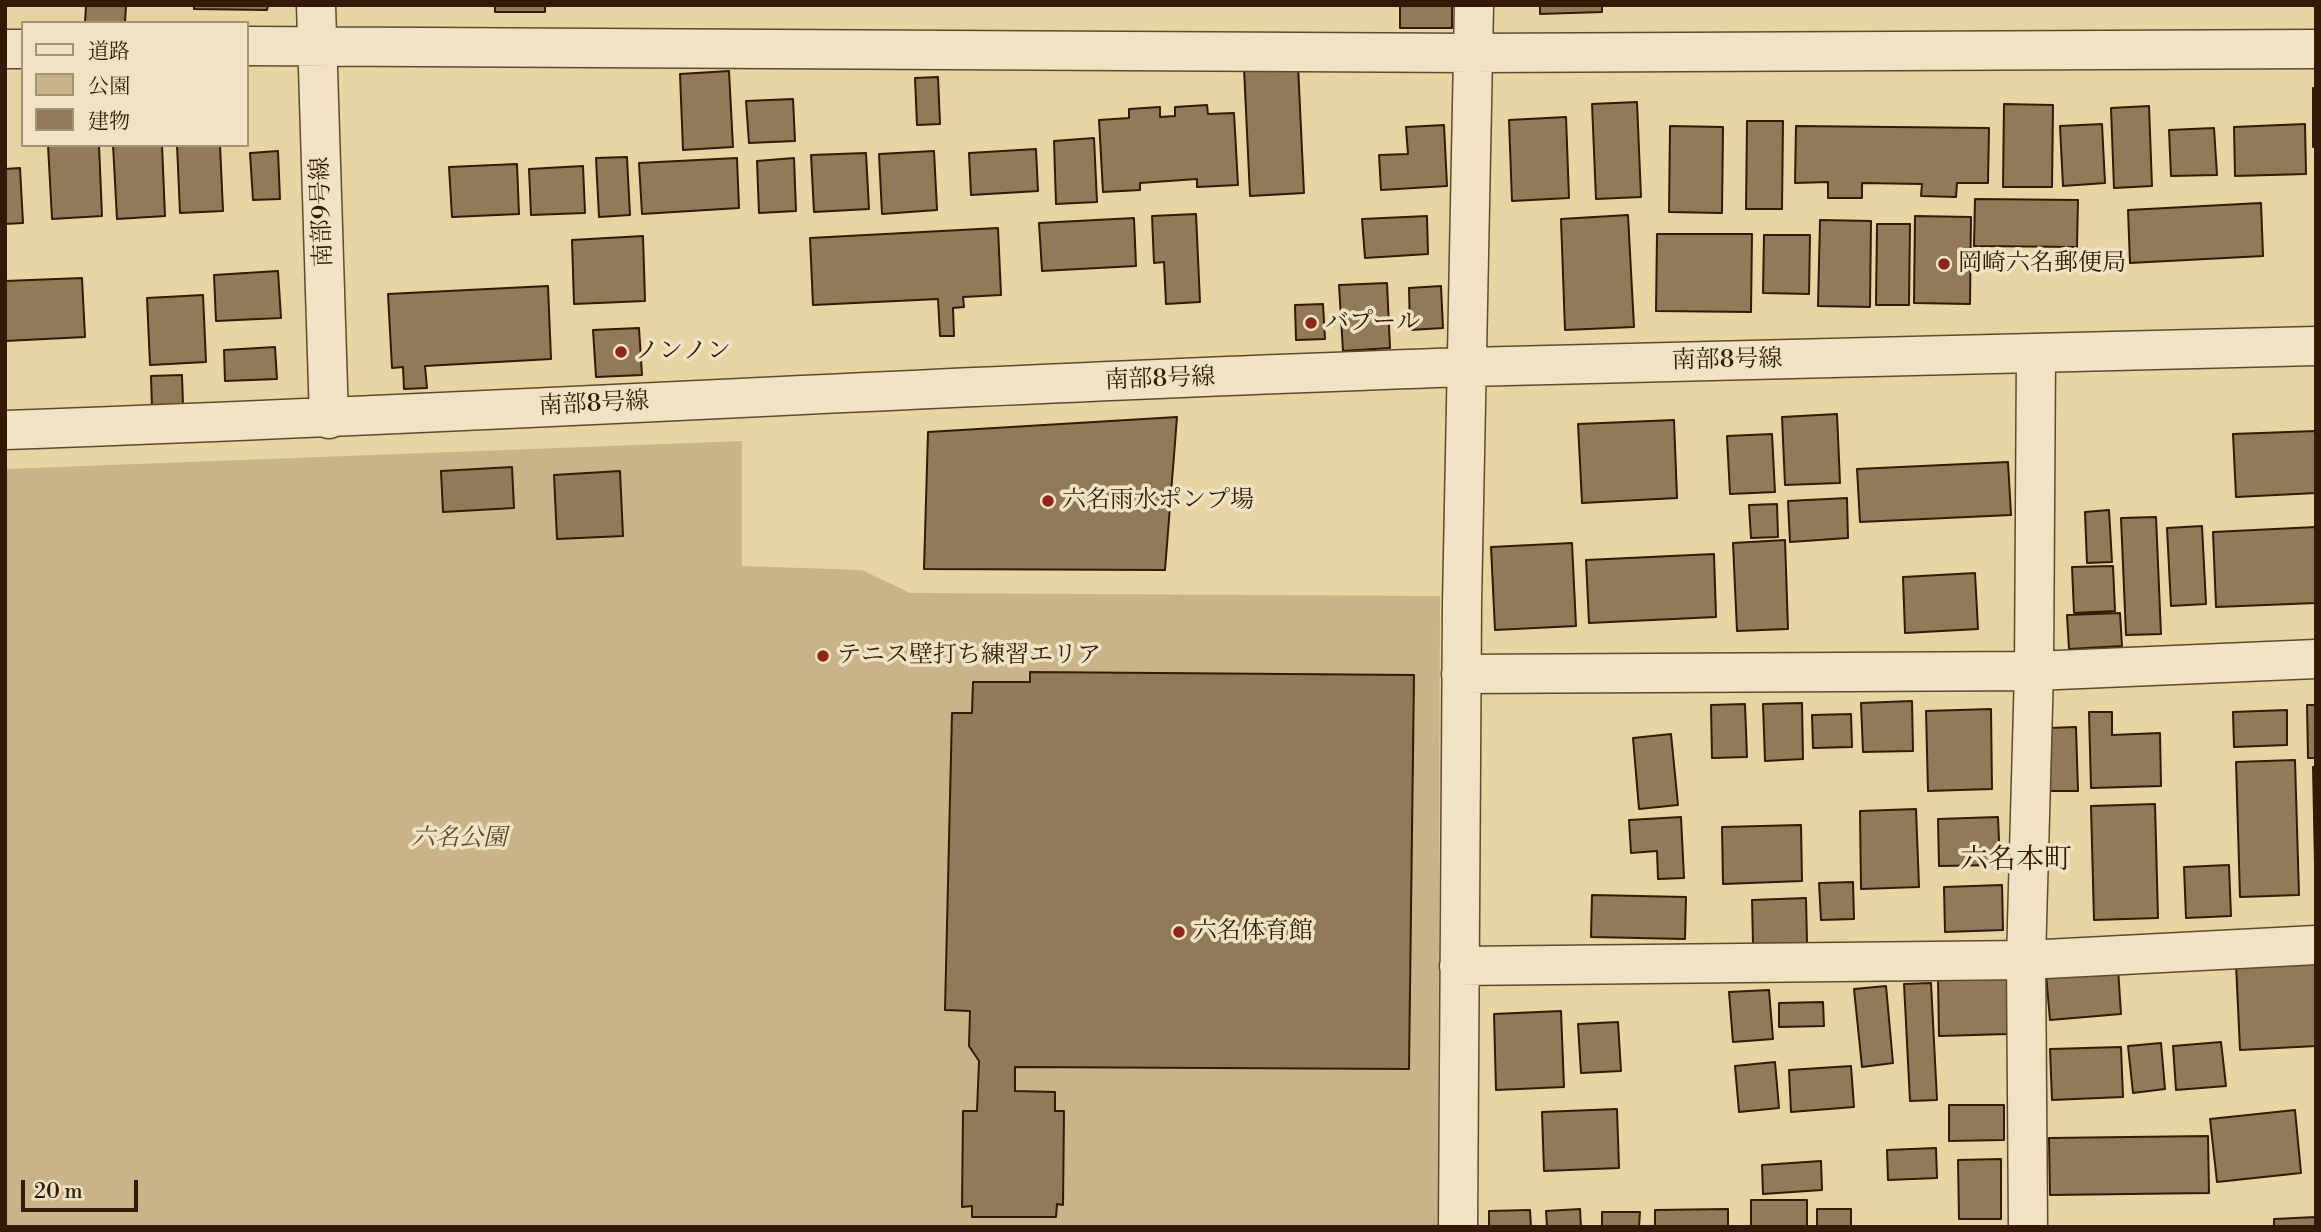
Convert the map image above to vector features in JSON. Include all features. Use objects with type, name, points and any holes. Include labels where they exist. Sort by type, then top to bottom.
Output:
[{"type":"street","name":"南部9号線","points":[[316,5],[329,419]]},
{"type":"street","points":[[1458,1227],[1461,674],[1474,5]]},
{"type":"street","points":[[248,46],[1473,53],[2316,49]]},
{"type":"street","name":"南部8号線","points":[[5,430],[329,419],[713,399],[1467,368],[2316,346]]},
{"type":"street","points":[[2028,1227],[2026,960],[2034,671],[2036,354]]},
{"type":"street","points":[[1461,674],[2034,671],[2316,659]]},
{"type":"street","points":[[1459,966],[2026,960],[2316,944]]},
{"type":"green space","name":"六名公園","points":[[742,441],[742,566],[862,570],[910,593],[1440,596],[1438,1227],[5,1227],[5,469]]},
{"type":"building","points":[[86,5],[126,5],[125,21],[85,21]]},
{"type":"building","points":[[194,5],[268,5],[267,10],[194,9]]},
{"type":"building","points":[[495,5],[545,5],[545,12],[495,12]]},
{"type":"building","points":[[1400,5],[1452,5],[1452,28],[1400,28]]},
{"type":"building","points":[[1540,5],[1602,5],[1602,12],[1540,14]]},
{"type":"building","points":[[1298,65],[1304,193],[1250,196],[1244,68]]},
{"type":"building","points":[[729,71],[733,147],[683,150],[680,74]]},
{"type":"building","points":[[938,77],[940,124],[917,125],[915,78]]},
{"type":"building","points":[[2313,88],[2316,88],[2316,147],[2313,147]]},
{"type":"building","points":[[793,99],[795,141],[749,143],[746,101]]},
{"type":"building","points":[[1637,102],[1641,197],[1596,199],[1592,104]]},
{"type":"building","points":[[2004,104],[2053,105],[2052,187],[2003,187]]},
{"type":"building","points":[[1207,105],[1208,114],[1234,113],[1238,185],[1197,187],[1197,179],[1140,183],[1140,190],[1103,192],[1099,120],[1129,118],[1129,109],[1160,107],[1160,117],[1175,116],[1175,107]]},
{"type":"building","points":[[2149,106],[2152,186],[2114,188],[2111,108]]},
{"type":"building","points":[[1566,117],[1569,198],[1512,201],[1509,120]]},
{"type":"building","points":[[1747,121],[1783,121],[1782,209],[1746,209]]},
{"type":"building","points":[[2102,124],[2105,183],[2063,186],[2060,126]]},
{"type":"building","points":[[2305,124],[2306,174],[2235,176],[2234,127]]},
{"type":"building","points":[[1444,125],[1447,186],[1381,190],[1379,155],[1408,154],[1406,127]]},
{"type":"building","points":[[1670,126],[1723,127],[1722,213],[1669,212]]},
{"type":"building","points":[[1796,126],[1989,128],[1988,183],[1957,183],[1956,197],[1921,196],[1922,184],[1862,183],[1862,198],[1828,198],[1828,182],[1795,183]]},
{"type":"building","points":[[2214,128],[2217,175],[2171,176],[2169,130]]},
{"type":"building","points":[[1094,138],[1097,202],[1056,204],[1054,141]]},
{"type":"building","points":[[48,147],[99,147],[102,216],[52,219]]},
{"type":"building","points":[[113,147],[162,147],[165,216],[117,219]]},
{"type":"building","points":[[177,147],[220,147],[223,211],[180,213]]},
{"type":"building","points":[[1036,149],[1038,191],[971,195],[969,153]]},
{"type":"building","points":[[278,151],[280,199],[253,200],[250,153]]},
{"type":"building","points":[[934,151],[937,210],[882,214],[879,154]]},
{"type":"building","points":[[866,153],[869,209],[814,212],[811,155]]},
{"type":"building","points":[[627,157],[630,215],[599,217],[596,158]]},
{"type":"building","points":[[737,158],[739,208],[642,214],[639,163]]},
{"type":"building","points":[[794,158],[796,211],[759,213],[757,161]]},
{"type":"building","points":[[517,164],[519,214],[452,217],[449,167]]},
{"type":"building","points":[[583,166],[585,213],[531,215],[529,169]]},
{"type":"building","points":[[20,168],[23,223],[5,224],[5,169]]},
{"type":"building","points":[[1975,199],[2078,200],[2077,247],[1974,246]]},
{"type":"building","points":[[2261,203],[2263,256],[2130,263],[2128,210]]},
{"type":"building","points":[[1196,214],[1200,302],[1166,304],[1164,262],[1154,263],[1152,216]]},
{"type":"building","points":[[1628,215],[1634,327],[1565,330],[1561,219]]},
{"type":"building","points":[[1427,216],[1428,254],[1365,258],[1362,219]]},
{"type":"building","points":[[1915,216],[1971,217],[1970,304],[1914,303]]},
{"type":"building","points":[[1134,218],[1136,266],[1042,271],[1039,223]]},
{"type":"building","points":[[1820,220],[1871,221],[1870,307],[1818,306]]},
{"type":"building","points":[[1877,224],[1910,224],[1909,305],[1876,305]]},
{"type":"building","points":[[998,228],[1001,295],[963,297],[964,307],[953,308],[954,336],[940,336],[938,299],[813,305],[810,238]]},
{"type":"building","points":[[1657,234],[1752,234],[1751,312],[1656,311]]},
{"type":"building","points":[[1764,235],[1810,235],[1809,294],[1763,293]]},
{"type":"building","points":[[643,236],[645,301],[574,304],[572,240]]},
{"type":"building","points":[[278,271],[281,318],[216,321],[214,275]]},
{"type":"building","points":[[82,278],[85,337],[5,341],[5,281]]},
{"type":"building","points":[[1387,283],[1390,348],[1343,351],[1339,285]]},
{"type":"building","points":[[548,286],[551,359],[425,366],[427,388],[404,389],[403,367],[392,368],[388,294]]},
{"type":"building","points":[[1441,286],[1443,328],[1410,330],[1409,288]]},
{"type":"building","points":[[203,295],[206,362],[150,365],[147,298]]},
{"type":"building","points":[[1323,304],[1325,339],[1296,340],[1295,305]]},
{"type":"building","points":[[639,328],[642,375],[596,377],[593,330]]},
{"type":"building","points":[[275,347],[277,379],[225,381],[224,350]]},
{"type":"building","points":[[182,375],[183,406],[152,408],[151,376]]},
{"type":"building","points":[[1837,414],[1840,483],[1785,485],[1782,417]]},
{"type":"building","name":"六名雨水ポンプ場","points":[[1177,417],[1165,570],[924,569],[928,432]]},
{"type":"building","points":[[1674,420],[1677,498],[1582,503],[1578,424]]},
{"type":"building","points":[[2316,431],[2316,493],[2236,497],[2233,434]]},
{"type":"building","points":[[1772,434],[1775,492],[1730,494],[1727,436]]},
{"type":"building","points":[[2008,462],[2011,515],[1860,522],[1857,469]]},
{"type":"building","points":[[512,467],[514,508],[443,512],[441,471]]},
{"type":"building","points":[[620,471],[623,536],[557,539],[554,475]]},
{"type":"building","points":[[1847,498],[1848,538],[1790,542],[1788,501]]},
{"type":"building","points":[[1777,504],[1778,537],[1751,538],[1749,505]]},
{"type":"building","points":[[2109,510],[2112,562],[2087,563],[2085,512]]},
{"type":"building","points":[[2156,517],[2161,634],[2126,635],[2121,518]]},
{"type":"building","points":[[2202,526],[2206,604],[2171,606],[2167,528]]},
{"type":"building","points":[[2316,527],[2316,603],[2216,607],[2213,532]]},
{"type":"building","points":[[1785,540],[1788,629],[1737,631],[1733,543]]},
{"type":"building","points":[[1572,543],[1576,626],[1495,630],[1491,547]]},
{"type":"building","points":[[1714,554],[1716,617],[1589,623],[1586,560]]},
{"type":"building","points":[[2113,566],[2115,611],[2074,613],[2072,567]]},
{"type":"building","points":[[1975,573],[1978,629],[1905,633],[1903,577]]},
{"type":"building","points":[[2120,613],[2122,646],[2069,649],[2067,615]]},
{"type":"building","name":"六名体育館","points":[[1030,672],[1414,675],[1409,1069],[1015,1067],[1015,1091],[1055,1092],[1055,1111],[1064,1111],[1063,1205],[1057,1204],[1056,1217],[972,1217],[972,1206],[962,1207],[963,1111],[977,1111],[979,1061],[969,1046],[970,1011],[945,1010],[952,713],[972,713],[973,682],[1030,682]]},
{"type":"building","points":[[1912,701],[1913,751],[1863,752],[1861,703]]},
{"type":"building","points":[[1802,703],[1803,759],[1765,761],[1763,704]]},
{"type":"building","points":[[1745,704],[1747,757],[1712,758],[1711,705]]},
{"type":"building","points":[[2307,705],[2316,705],[2316,758],[2308,758]]},
{"type":"building","points":[[1991,709],[1992,789],[1928,791],[1926,711]]},
{"type":"building","points":[[2287,710],[2287,745],[2234,747],[2233,712]]},
{"type":"building","points":[[2089,712],[2112,712],[2112,735],[2160,733],[2161,786],[2091,788]]},
{"type":"building","points":[[1851,714],[1852,747],[1813,748],[1812,715]]},
{"type":"building","points":[[2076,727],[2078,791],[2050,791],[2049,728]]},
{"type":"building","points":[[1671,734],[1678,805],[1639,809],[1633,738]]},
{"type":"building","points":[[2295,760],[2299,895],[2240,897],[2236,762]]},
{"type":"building","points":[[2313,767],[2316,767],[2316,913]]},
{"type":"building","points":[[2155,804],[2158,918],[2094,920],[2091,806]]},
{"type":"building","points":[[1916,809],[1919,887],[1861,889],[1860,811]]},
{"type":"building","points":[[1681,817],[1684,878],[1658,879],[1657,851],[1631,853],[1629,820]]},
{"type":"building","points":[[1998,817],[2000,865],[1939,866],[1938,819]]},
{"type":"building","points":[[1801,825],[1802,881],[1723,884],[1722,827]]},
{"type":"building","points":[[2229,865],[2231,916],[2186,918],[2184,867]]},
{"type":"building","points":[[1853,882],[1854,919],[1821,920],[1819,883]]},
{"type":"building","points":[[2002,885],[2003,930],[1945,932],[1944,887]]},
{"type":"building","points":[[1592,895],[1686,897],[1685,939],[1591,937]]},
{"type":"building","points":[[1806,898],[1807,943],[1753,944],[1752,900]]},
{"type":"building","points":[[2316,959],[2316,1046],[2240,1050],[2236,964]]},
{"type":"building","points":[[2118,968],[2121,1014],[2050,1020],[2046,974]]},
{"type":"building","points":[[2007,976],[2008,1034],[1939,1036],[1938,978]]},
{"type":"building","points":[[1931,983],[1937,1100],[1910,1101],[1904,984]]},
{"type":"building","points":[[1886,986],[1893,1063],[1862,1067],[1854,989]]},
{"type":"building","points":[[1769,990],[1773,1039],[1733,1042],[1729,992]]},
{"type":"building","points":[[1823,1002],[1824,1026],[1779,1027],[1779,1003]]},
{"type":"building","points":[[1561,1011],[1564,1087],[1496,1090],[1494,1014]]},
{"type":"building","points":[[1618,1022],[1621,1071],[1581,1073],[1578,1024]]},
{"type":"building","points":[[2221,1042],[2226,1086],[2176,1090],[2173,1046]]},
{"type":"building","points":[[2161,1043],[2165,1089],[2133,1093],[2128,1046]]},
{"type":"building","points":[[2121,1047],[2123,1097],[2052,1100],[2050,1049]]},
{"type":"building","points":[[1775,1062],[1779,1108],[1739,1112],[1735,1066]]},
{"type":"building","points":[[1851,1066],[1854,1107],[1791,1112],[1789,1070]]},
{"type":"building","points":[[1949,1105],[2004,1105],[2004,1140],[1949,1141]]},
{"type":"building","points":[[1617,1109],[1619,1168],[1544,1171],[1542,1112]]},
{"type":"building","points":[[2295,1110],[2301,1173],[2217,1182],[2210,1119]]},
{"type":"building","points":[[2208,1136],[2209,1193],[2050,1195],[2049,1138]]},
{"type":"building","points":[[1936,1148],[1937,1178],[1888,1180],[1887,1150]]},
{"type":"building","points":[[2001,1159],[2001,1219],[1959,1219],[1958,1160]]},
{"type":"building","points":[[1821,1161],[1822,1190],[1763,1194],[1762,1165]]},
{"type":"building","points":[[1751,1200],[1807,1200],[1807,1227],[1751,1227]]},
{"type":"building","points":[[1580,1209],[1581,1227],[1547,1227],[1546,1211]]},
{"type":"building","points":[[1728,1209],[1728,1227],[1655,1227],[1655,1210]]},
{"type":"building","points":[[1817,1209],[1851,1209],[1851,1227],[1817,1227]]},
{"type":"building","points":[[1530,1210],[1531,1227],[1489,1227],[1489,1211]]},
{"type":"building","points":[[1602,1212],[1640,1212],[1639,1227],[1602,1227]]},
{"type":"building","points":[[2316,1217],[2316,1227],[2274,1227],[2274,1219]]},
{"type":"place","name":"岡崎六名郵便局","points":[[1944,264]]},
{"type":"place","name":"バプール","points":[[1311,323]]},
{"type":"place","name":"ノンノン","points":[[621,352]]},
{"type":"place","name":"六名雨水ポンプ場","points":[[1048,501]]},
{"type":"place","name":"テニス壁打ち練習エリア","points":[[823,656]]},
{"type":"place","name":"六名体育館","points":[[1179,932]]},
{"type":"district","name":"六名本町","points":[[2016,861]]}]
